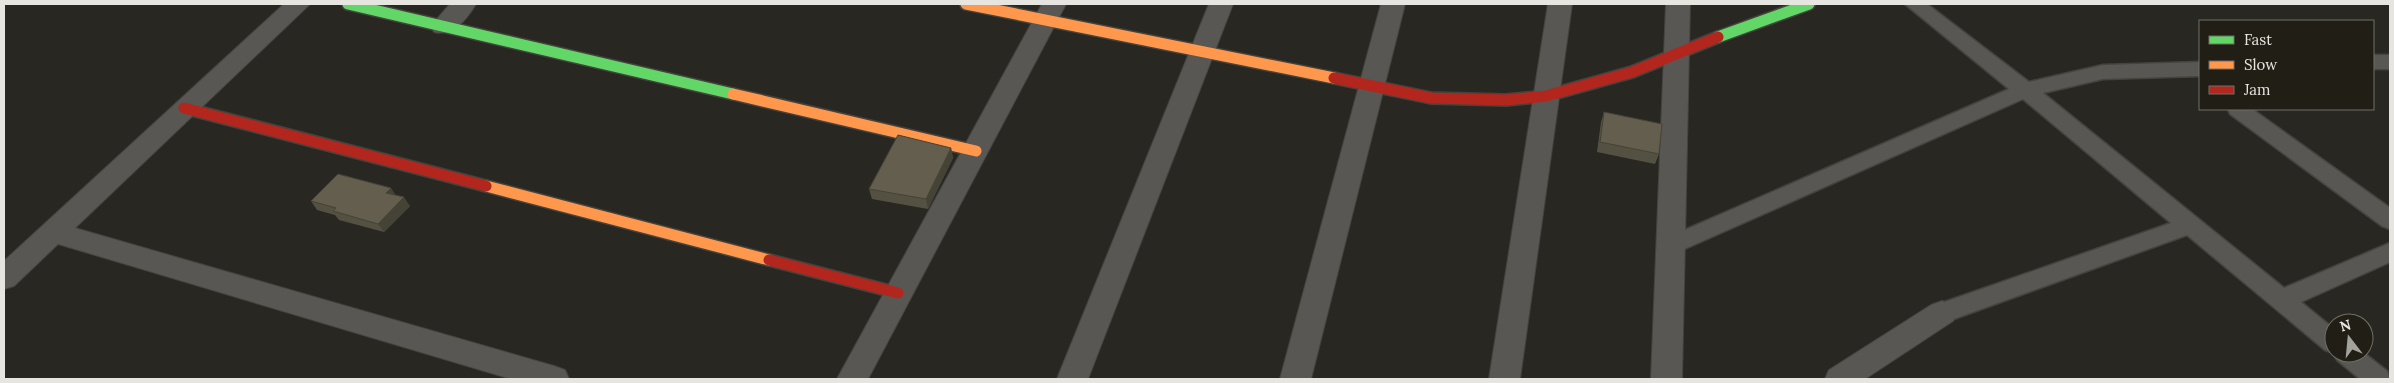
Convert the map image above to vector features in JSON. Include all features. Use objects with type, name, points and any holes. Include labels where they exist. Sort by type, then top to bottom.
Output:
[{"type":"street","points":[[4,278],[184,108],[298,4]]},
{"type":"street","points":[[348,4],[976,151]]},
{"type":"street","points":[[443,26],[464,4]]},
{"type":"street","points":[[966,4],[1050,11],[1202,51],[1372,84],[1432,98],[1506,100],[1546,96],[1632,72],[1677,53],[1809,4]]},
{"type":"street","points":[[1072,379],[1221,4]]},
{"type":"street","points":[[1295,379],[1393,4]]},
{"type":"street","points":[[1504,379],[1560,4]]},
{"type":"street","points":[[1667,379],[1678,4]]},
{"type":"street","points":[[852,379],[1050,11]]},
{"type":"street","points":[[184,108],[898,294]]},
{"type":"street","points":[[52,232],[554,379]]},
{"type":"street","points":[[1840,379],[1942,313]]},
{"type":"lane","points":[[1915,4],[2025,90],[2324,335]]},
{"type":"lane","points":[[2374,62],[2390,62]]},
{"type":"lane","points":[[1672,245],[2025,90],[2102,72],[2195,73]]},
{"type":"lane","points":[[2239,110],[2390,220]]},
{"type":"lane","points":[[1942,313],[2190,225]]},
{"type":"lane","points":[[2281,300],[2390,252]]},
{"type":"lane","points":[[2358,363],[2378,379]]},
{"type":"building","points":[[1604,112],[1662,124],[1659,154],[1600,142]]},
{"type":"building","points":[[898,135],[951,148],[926,199],[869,189]]},
{"type":"building","points":[[338,174],[391,188],[386,193],[404,197],[378,224],[333,211],[336,208],[311,201]]},
{"type":"traffic: fast","points":[[348,4],[733,94]]},
{"type":"traffic: fast","points":[[1718,37],[1809,4]]},
{"type":"traffic: slow","points":[[966,4],[1334,78]]},
{"type":"traffic: slow","points":[[733,94],[976,151]]},
{"type":"traffic: slow","points":[[486,186],[769,260]]},
{"type":"traffic: jam","points":[[1334,78],[1431,98],[1506,100],[1546,96],[1632,72],[1718,37]]},
{"type":"traffic: jam","points":[[184,108],[486,186]]},
{"type":"traffic: jam","points":[[769,260],[898,293]]}]
